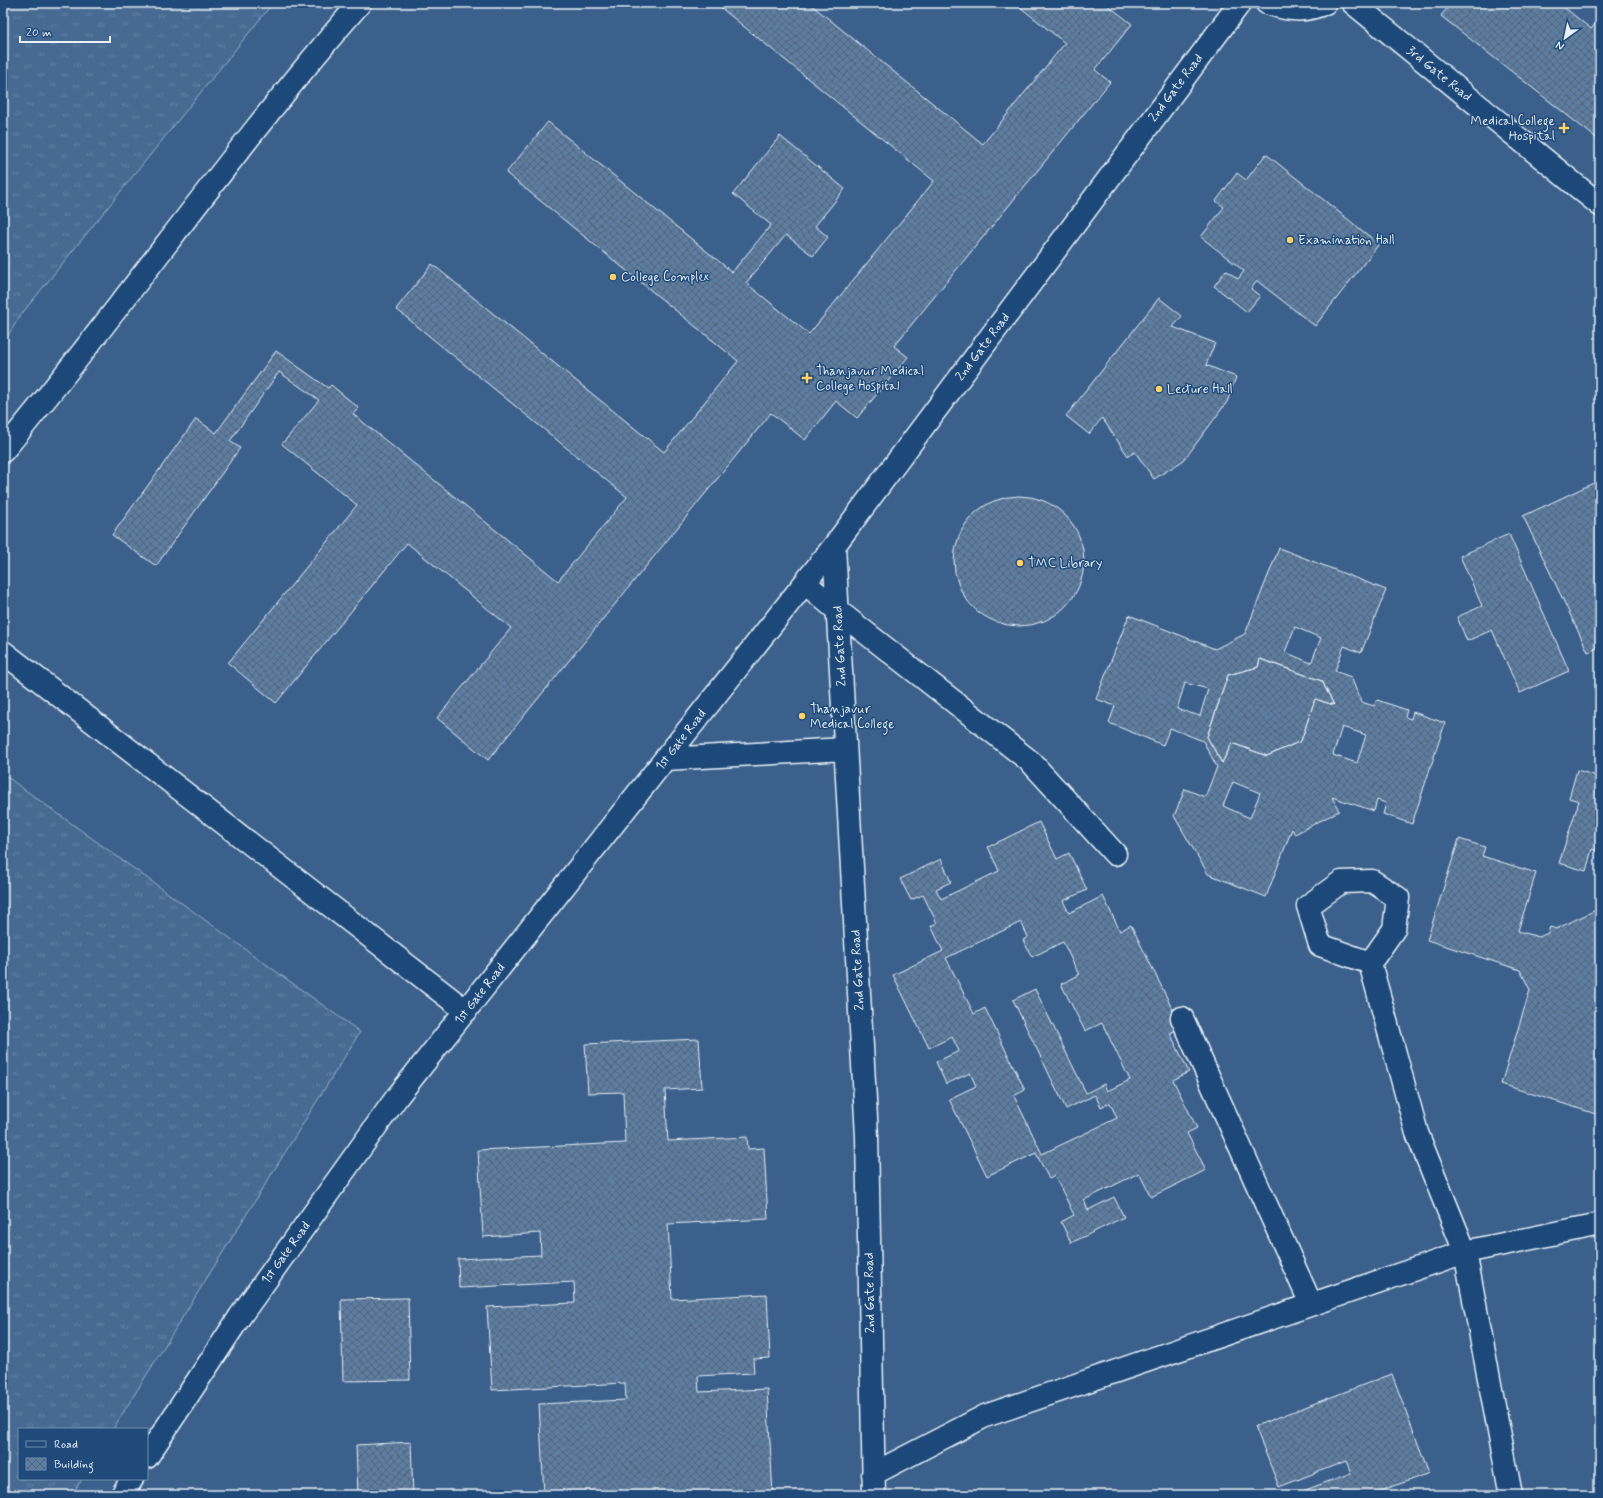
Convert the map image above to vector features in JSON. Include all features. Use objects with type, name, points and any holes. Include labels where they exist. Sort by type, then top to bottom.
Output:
[{"type":"street","points":[[3,452],[59,384],[217,177],[336,30],[360,3]]},
{"type":"street","name":"2nd Gate Road","points":[[874,1485],[867,1136],[834,546],[1240,3]]},
{"type":"street","points":[[1267,3],[1284,9],[1304,10],[1325,3]]},
{"type":"street","name":"3rd Gate Road","points":[[1353,3],[1600,205]]},
{"type":"street","name":"1st Gate Road","points":[[148,1455],[241,1315],[397,1097],[834,546]]},
{"type":"street","points":[[805,584],[1031,762],[1115,854]]},
{"type":"street","points":[[3,652],[466,1011]]},
{"type":"street","points":[[665,760],[846,749]]},
{"type":"street","points":[[1370,963],[1417,1133],[1465,1252],[1511,1495]]},
{"type":"street","points":[[1182,1018],[1311,1304]]},
{"type":"street","points":[[874,1485],[985,1416],[1465,1252],[1600,1224]]},
{"type":"street","points":[[122,1495],[131,1480]]},
{"type":"shaded area","name":"Thanjavur Medical College","points":[[3,3],[1600,3],[1600,1495],[3,1495]]},
{"type":"green space","points":[[3,3],[273,3],[20,316],[3,344]]},
{"type":"green space","points":[[3,774],[360,1032],[114,1428],[18,1428],[18,1480],[81,1480],[72,1495],[3,1495]]},
{"type":"building","name":"Thanjavur Medical College Hospital","points":[[715,3],[809,3],[983,144],[1065,43],[1015,3],[1105,3],[1132,24],[1095,70],[1110,82],[894,346],[908,357],[857,418],[836,401],[805,440],[771,413],[488,760],[437,718],[511,628],[407,543],[276,703],[228,663],[357,505],[282,444],[319,400],[279,372],[230,441],[240,448],[156,566],[112,535],[196,419],[216,433],[276,351],[328,388],[331,385],[359,408],[353,414],[558,581],[627,497],[396,309],[432,264],[664,452],[738,361],[506,173],[548,122],[732,272],[771,225],[733,194],[780,136],[845,189],[815,226],[828,237],[813,256],[786,235],[746,283],[809,334],[934,181]]},
{"type":"building","points":[[1451,3],[1559,3],[1591,29],[1600,18],[1600,141],[1441,16]]},
{"type":"building","name":"Examination Hall","points":[[1266,154],[1379,244],[1315,326],[1257,281],[1251,289],[1260,296],[1247,312],[1214,286],[1226,270],[1238,279],[1244,271],[1201,237],[1224,207],[1216,201],[1237,173],[1246,180]]},
{"type":"building","name":"Lecture Hall","points":[[1159,298],[1182,316],[1173,327],[1215,343],[1206,365],[1236,377],[1227,402],[1184,460],[1154,479],[1135,452],[1128,456],[1102,418],[1089,434],[1066,416]]},
{"type":"building","points":[[1600,480],[1600,647],[1588,652],[1523,516]]},
{"type":"building","name":"TMC Library","points":[[1025,496],[1044,501],[1065,515],[1079,536],[1083,548],[1083,574],[1079,586],[1065,607],[1044,621],[1032,625],[1013,626],[994,621],[973,607],[959,586],[955,574],[954,555],[959,536],[973,515],[994,501],[1006,497]]},
{"type":"building","points":[[1509,534],[1569,671],[1520,693],[1492,630],[1467,641],[1457,617],[1482,606],[1460,556]]},
{"type":"building","points":[[1279,548],[1386,590],[1361,653],[1344,646],[1335,671],[1351,677],[1361,702],[1374,706],[1377,700],[1407,710],[1405,717],[1411,719],[1413,712],[1445,723],[1412,824],[1383,814],[1386,803],[1377,800],[1374,811],[1332,797],[1339,811],[1295,834],[1292,829],[1266,897],[1208,874],[1174,816],[1185,789],[1205,797],[1217,767],[1203,741],[1170,728],[1163,745],[1109,723],[1115,706],[1096,699],[1129,615],[1215,649],[1245,634]],"holes":[[[1295,627],[1321,638],[1311,663],[1285,652]],[[1260,659],[1322,681],[1334,705],[1315,699],[1301,741],[1267,756],[1232,743],[1222,763],[1207,737],[1228,675],[1258,667]],[[1185,683],[1208,689],[1200,716],[1177,709]],[[1342,727],[1366,735],[1357,763],[1333,755]],[[1233,782],[1260,793],[1250,818],[1223,806]]]},
{"type":"building","points":[[1260,659],[1322,681],[1334,705],[1315,699],[1301,741],[1267,756],[1232,743],[1222,763],[1207,737],[1228,675],[1258,667]]},
{"type":"building","points":[[1577,770],[1600,777],[1600,852],[1592,849],[1586,871],[1559,863],[1579,801],[1569,798]]},
{"type":"building","points":[[1039,822],[1057,859],[1069,853],[1087,890],[1063,901],[1069,913],[1103,896],[1120,931],[1131,925],[1182,1028],[1170,1033],[1189,1072],[1173,1080],[1197,1128],[1187,1133],[1206,1170],[1151,1197],[1139,1173],[1084,1200],[1088,1210],[1114,1197],[1124,1217],[1071,1243],[1061,1222],[1074,1215],[1055,1176],[1049,1179],[1036,1153],[987,1176],[949,1099],[976,1086],[970,1073],[946,1084],[936,1062],[959,1051],[952,1037],[929,1048],[893,975],[943,951],[931,926],[937,923],[923,895],[911,900],[900,879],[941,859],[951,882],[936,889],[941,899],[999,871],[988,847]],"holes":[[[1021,922],[1028,937],[1023,940],[1032,957],[1063,942],[1079,975],[1061,984],[1085,1031],[1102,1023],[1130,1080],[1107,1091],[1104,1084],[1086,1093],[1035,989],[1013,1000],[1066,1109],[1095,1095],[1101,1107],[1110,1103],[1117,1118],[1042,1154],[1014,1096],[1025,1090],[985,1008],[974,1014],[946,958]]]},
{"type":"building","points":[[1459,839],[1485,847],[1482,856],[1536,873],[1518,931],[1539,937],[1548,933],[1550,927],[1556,929],[1600,908],[1600,1072],[1597,1081],[1600,1082],[1599,1115],[1501,1084],[1530,990],[1520,970],[1427,940]]},
{"type":"building","points":[[699,1039],[702,1088],[665,1090],[668,1141],[747,1137],[748,1149],[764,1148],[768,1219],[668,1224],[672,1299],[767,1294],[770,1358],[753,1359],[754,1373],[698,1376],[699,1392],[767,1389],[773,1495],[544,1495],[539,1404],[626,1400],[625,1383],[492,1390],[487,1307],[575,1303],[574,1282],[459,1288],[458,1259],[541,1255],[540,1233],[483,1237],[478,1150],[625,1143],[623,1092],[588,1093],[585,1044]]},
{"type":"building","points":[[408,1298],[410,1380],[343,1381],[341,1299]]},
{"type":"building","points":[[1392,1374],[1429,1473],[1370,1495],[1292,1495],[1351,1473],[1346,1461],[1279,1487],[1255,1426]]},
{"type":"building","points":[[411,1442],[413,1495],[358,1495],[356,1445]]},
{"type":"place","name":"Medical College Hospital","points":[[1564,128]]},
{"type":"place","name":"Examination Hall","points":[[1290,240]]},
{"type":"place","name":"College Complex","points":[[613,277]]},
{"type":"place","name":"Thanjavur Medical College Hospital","points":[[807,378]]},
{"type":"place","name":"Lecture Hall","points":[[1159,389]]},
{"type":"place","name":"TMC Library","points":[[1020,563]]},
{"type":"place","name":"Thanjavur Medical College","points":[[802,716]]}]
